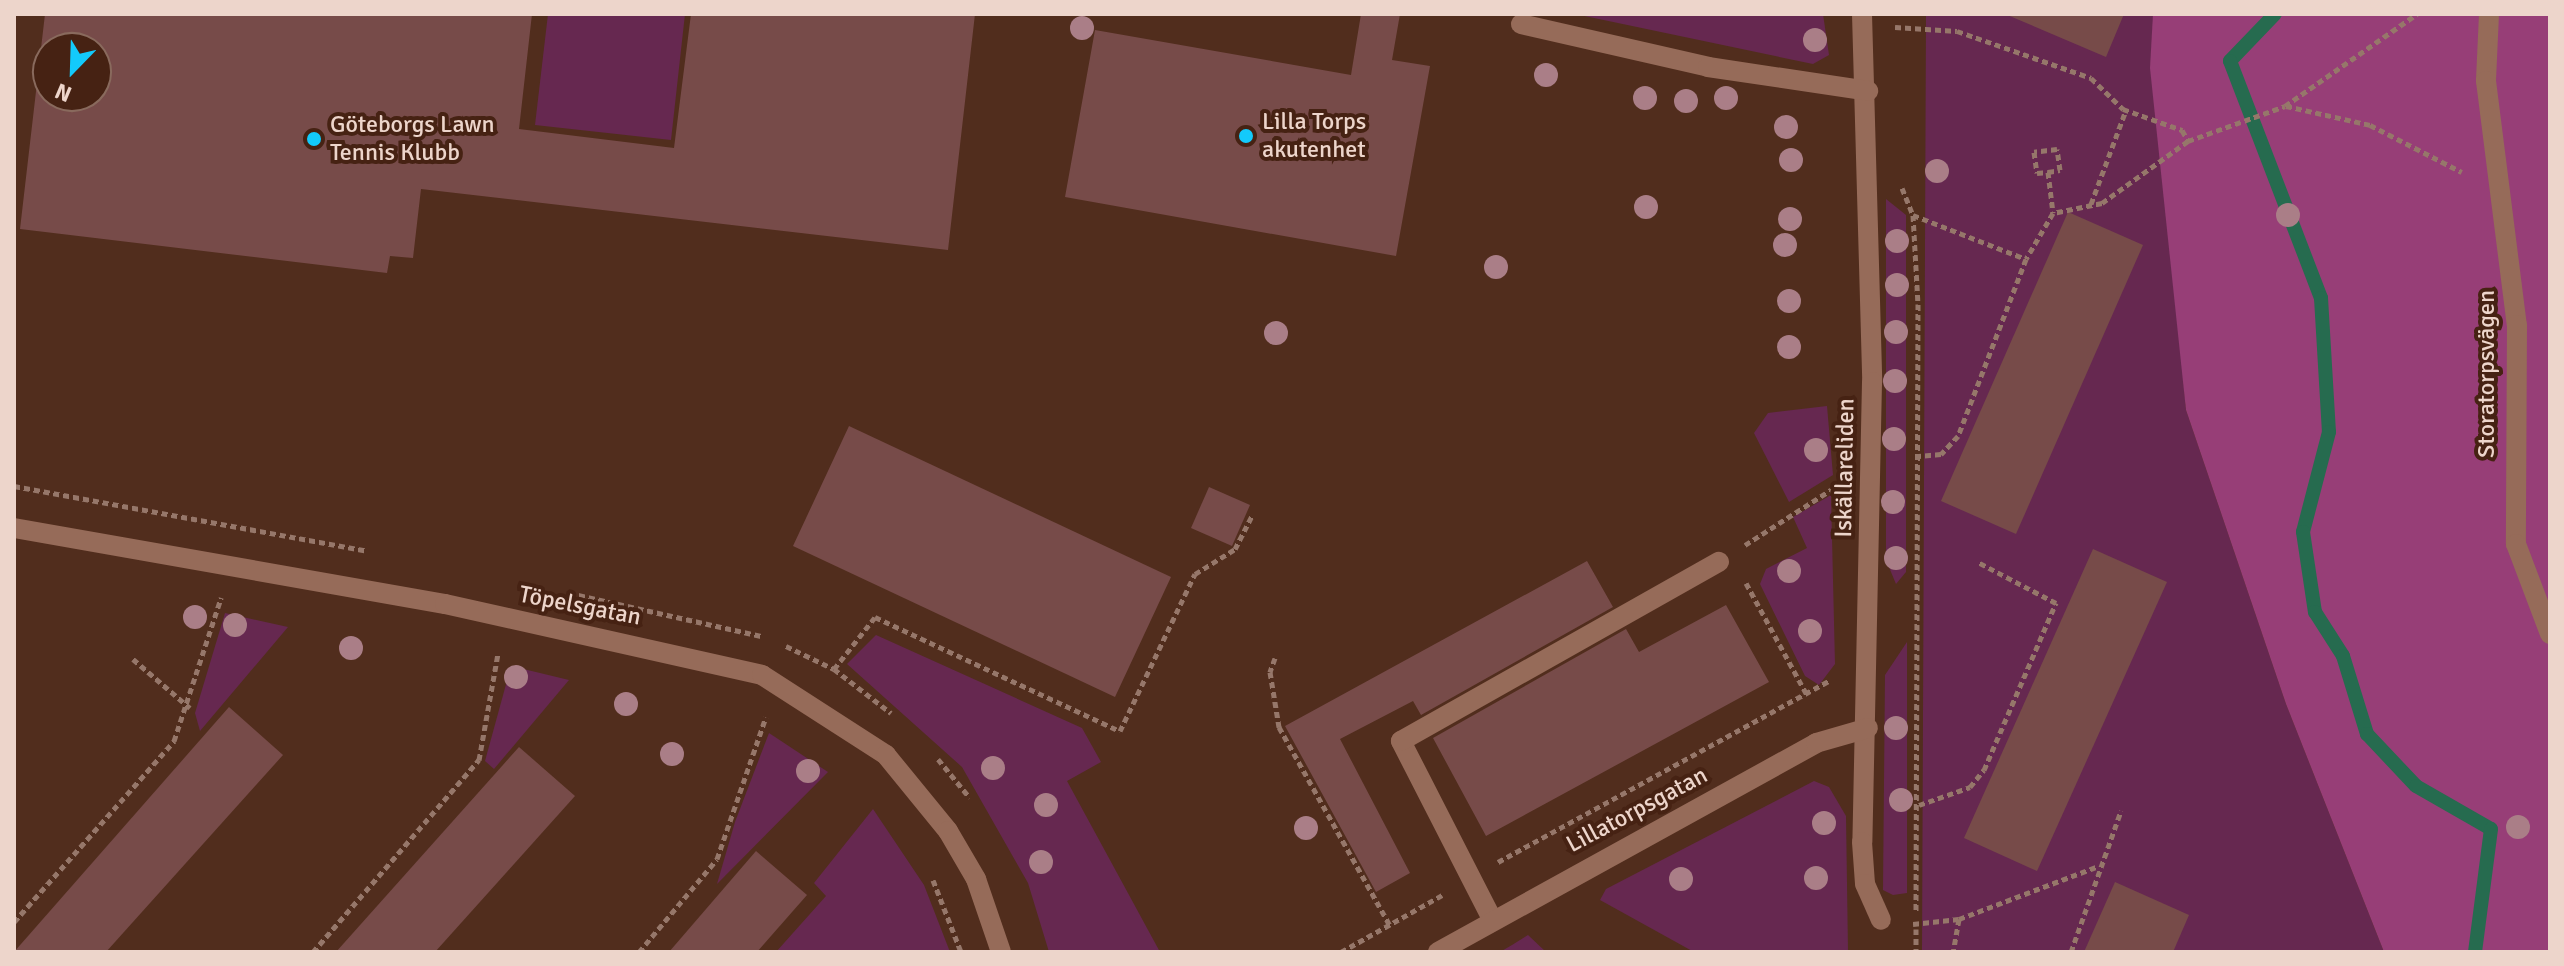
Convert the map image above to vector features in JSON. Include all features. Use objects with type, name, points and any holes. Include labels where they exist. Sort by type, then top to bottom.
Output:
[{"type":"street","name":"Storatorpsvägen","points":[[2489,14],[2486,81],[2517,325],[2516,544],[2550,634]]},
{"type":"street","name":"Iskällareliden","points":[[1862,19],[1868,91],[1868,728],[1865,884],[1881,920]]},
{"type":"street","points":[[1521,24],[1708,67],[1868,91]]},
{"type":"street","name":"Töpelsgatan","points":[[14,528],[445,604],[762,675],[886,755],[969,867],[1001,952]]},
{"type":"street","points":[[1492,919],[1401,741],[1725,558]]},
{"type":"street","name":"Lillatorpsgatan","points":[[1438,952],[1492,919],[1816,743],[1868,728]]},
{"type":"path","points":[[2053,213],[2091,205],[2188,141],[2285,106],[2417,14]]},
{"type":"path","points":[[1862,19],[1957,31],[2091,78],[2126,110],[2182,130],[2188,141]]},
{"type":"path","points":[[2285,106],[2370,125],[2499,194]]},
{"type":"path","points":[[2091,205],[2126,110]]},
{"type":"path","points":[[2057,149],[2060,170],[2048,172],[2037,173],[2034,152],[2057,149]]},
{"type":"path","points":[[1916,456],[1941,454],[1958,436],[2026,259],[2053,213],[2048,172]]},
{"type":"path","points":[[1912,206],[1919,805],[1916,952]]},
{"type":"path","points":[[1913,215],[2026,259]]},
{"type":"path","points":[[1807,695],[1725,558],[1838,486]]},
{"type":"path","points":[[834,669],[875,617],[1120,731],[1195,574],[1235,549],[1252,516]]},
{"type":"path","points":[[1919,805],[1970,787],[1984,770],[2056,603],[1978,562]]},
{"type":"path","points":[[207,594],[233,599]]},
{"type":"path","points":[[14,922],[174,741],[190,708],[221,597]]},
{"type":"path","points":[[483,650],[513,655]]},
{"type":"path","points":[[313,952],[479,760],[498,653]]},
{"type":"path","points":[[1275,658],[1270,672],[1279,727],[1390,926]]},
{"type":"path","points":[[133,659],[190,708]]},
{"type":"path","points":[[754,707],[779,719]]},
{"type":"path","points":[[639,952],[717,859],[767,712]]},
{"type":"path","points":[[2071,952],[2097,867],[2121,811]]},
{"type":"path","points":[[927,865],[961,952]]},
{"type":"path","points":[[1916,924],[1959,919],[2097,867]]},
{"type":"path","points":[[1953,952],[1959,919]]},
{"type":"shaded area","points":[[548,14],[685,14],[671,140],[535,125]]},
{"type":"shaded area","points":[[1575,14],[1823,14],[1829,55],[1813,64]]},
{"type":"shaded area","points":[[1926,14],[2153,14],[2186,410],[2286,704],[2384,952],[1922,952]]},
{"type":"shaded area","points":[[2153,14],[2550,14],[2550,952],[2384,952],[2286,704],[2186,410],[2150,68]]},
{"type":"shaded area","points":[[1886,199],[1906,215],[1906,572],[1896,584],[1886,560]]},
{"type":"shaded area","points":[[1827,406],[1833,475],[1789,502],[1754,433],[1768,413]]},
{"type":"shaded area","points":[[1831,495],[1835,664],[1819,685],[1805,676],[1760,584],[1766,569],[1807,548],[1793,517]]},
{"type":"shaded area","points":[[225,613],[288,627],[200,731],[195,713]]},
{"type":"shaded area","points":[[876,635],[1082,728],[1101,762],[1067,781],[1160,952],[1049,952],[1028,883],[962,767],[847,664]]},
{"type":"shaded area","points":[[1907,642],[1907,893],[1893,895],[1883,890],[1885,675]]},
{"type":"shaded area","points":[[511,666],[569,680],[494,769],[485,761]]},
{"type":"shaded area","points":[[769,733],[828,772],[717,884],[735,822]]},
{"type":"shaded area","points":[[1814,781],[1829,787],[1846,816],[1848,952],[1694,952],[1600,900],[1606,889]]},
{"type":"shaded area","points":[[873,809],[924,885],[950,952],[776,952],[826,896],[814,883]]},
{"type":"shaded area","points":[[1528,935],[1546,952],[1500,952],[1512,945]]},
{"type":"building","name":"Göteborgs Lawn Tennis Klubb","points":[[45,14],[532,14],[519,129],[674,148],[691,14],[975,14],[948,250],[421,189],[413,258],[390,256],[387,273],[20,229],[34,112],[112,112],[112,32],[43,32]]},
{"type":"building","name":"Lilla Torps akutenhet","points":[[1361,14],[1400,14],[1392,60],[1430,66],[1396,256],[1065,197],[1095,30],[1351,75]]},
{"type":"building","points":[[2005,14],[2124,14],[2106,57]]},
{"type":"building","points":[[2068,212],[2143,245],[2016,534],[1941,501]]},
{"type":"building","points":[[849,426],[1171,577],[1115,697],[793,546]]},
{"type":"building","points":[[1209,487],[1250,505],[1232,546],[1191,528]]},
{"type":"building","points":[[2093,549],[2167,582],[2037,871],[1964,838]]},
{"type":"building","points":[[1587,561],[1613,607],[1421,715],[1413,701],[1340,739],[1410,873],[1376,892],[1285,726]]},
{"type":"building","points":[[1726,605],[1769,682],[1486,836],[1433,738],[1626,629],[1639,652]]},
{"type":"building","points":[[229,707],[283,755],[106,952],[14,952]]},
{"type":"building","points":[[519,747],[575,796],[435,952],[336,952]]},
{"type":"building","points":[[756,851],[807,895],[757,952],[669,952]]},
{"type":"building","points":[[2115,882],[2189,915],[2173,952],[2084,952]]},
{"type":"waterway","points":[[2275,14],[2230,61],[2321,298],[2329,432],[2303,532],[2315,612],[2343,656],[2367,734],[2416,786],[2491,829],[2475,952]]},
{"type":"place","name":"Lilla Torps akutenhet","points":[[1246,136]]},
{"type":"place","name":"Göteborgs Lawn Tennis Klubb","points":[[314,139]]}]
